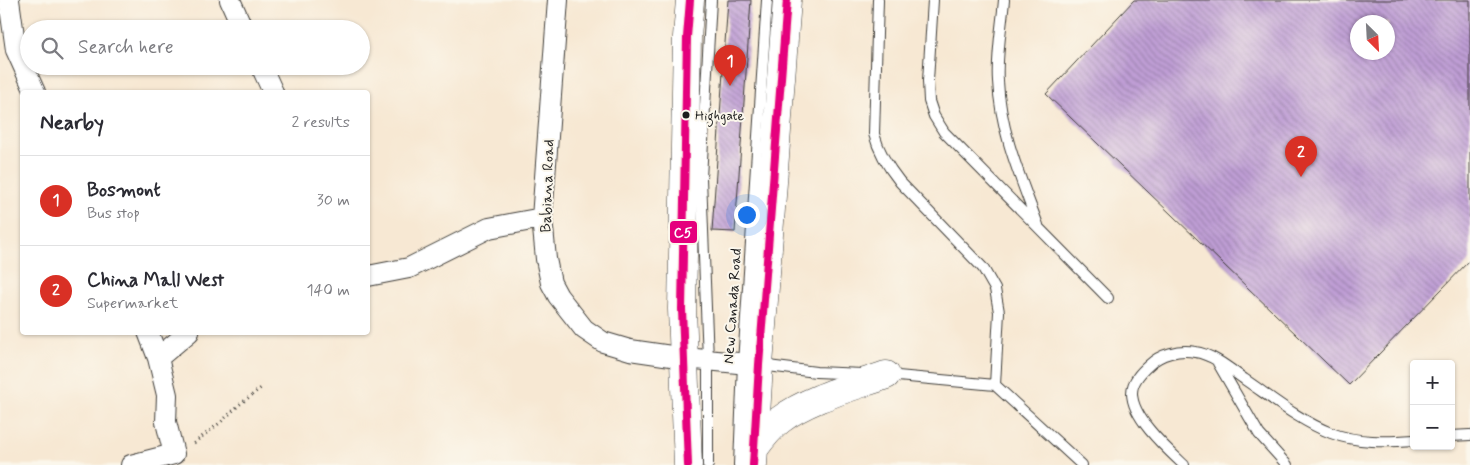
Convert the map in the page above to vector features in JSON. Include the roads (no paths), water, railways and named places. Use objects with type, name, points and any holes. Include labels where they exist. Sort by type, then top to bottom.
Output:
[{"type":"main road","points":[[688,465],[696,359],[682,309],[687,37],[690,0]]},
{"type":"main road","points":[[749,459],[751,364],[787,0]]},
{"type":"main road","points":[[749,459],[768,431],[793,412],[834,394],[886,375]]},
{"type":"street","points":[[9,0],[8,51],[20,69]]},
{"type":"street","points":[[230,0],[239,20]]},
{"type":"street","name":"Babiana Road","points":[[558,0],[542,218],[546,259],[551,283],[558,296],[584,329],[603,342],[630,350],[751,364]]},
{"type":"street","points":[[24,75],[34,90]]},
{"type":"street","points":[[265,75],[272,90]]},
{"type":"street","points":[[370,276],[409,268],[489,228],[542,218]]},
{"type":"street","points":[[131,465],[174,454],[166,422],[167,395],[158,358],[149,335]]},
{"type":"street","points":[[158,358],[185,335]]},
{"type":"lane","name":"New Canada Road","points":[[708,465],[696,359],[701,178],[711,0]]},
{"type":"lane","name":"New Canada Road","points":[[751,364],[767,0]]},
{"type":"lane","points":[[878,0],[874,134],[879,152],[900,182],[984,268],[995,289],[999,312],[995,385]]},
{"type":"lane","points":[[933,0],[928,81],[929,101],[934,116],[944,132],[1108,298]]},
{"type":"lane","points":[[1004,0],[997,80],[1000,101],[1004,126],[1014,159],[1039,229]]},
{"type":"lane","points":[[1184,465],[1145,424],[1135,409],[1132,392],[1137,376],[1153,361],[1172,352],[1195,352],[1217,361],[1302,418],[1331,433],[1360,440],[1410,440]]},
{"type":"lane","points":[[1217,361],[1259,434],[1287,465]]},
{"type":"lane","points":[[751,364],[816,372],[886,375],[995,385],[1082,465]]},
{"type":"lane","points":[[1455,436],[1470,435]]},
{"type":"place","name":"Bosmont","points":[[730,86]]},
{"type":"place","name":"Highgate","points":[[686,115]]},
{"type":"place","name":"China Mall West","points":[[1301,177]]}]
